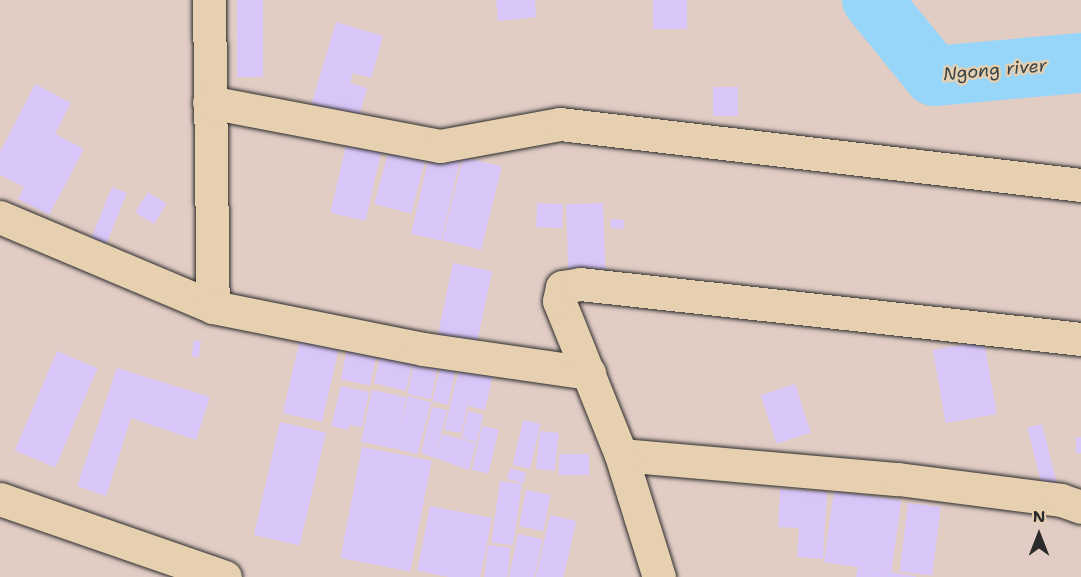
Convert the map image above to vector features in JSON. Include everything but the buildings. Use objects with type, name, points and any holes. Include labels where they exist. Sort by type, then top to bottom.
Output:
[{"type":"street","points":[[209,0],[208,102],[213,307]]},
{"type":"street","points":[[208,102],[440,146],[560,124],[1081,185]]},
{"type":"street","points":[[0,218],[213,307],[423,349],[589,373]]},
{"type":"street","points":[[659,577],[621,456],[559,301],[559,293],[568,285],[1081,339]]},
{"type":"street","points":[[621,456],[898,479],[1061,500],[1081,507]]},
{"type":"street","points":[[0,499],[146,564],[225,577]]},
{"type":"waterway","name":"Ngong river","points":[[872,0],[934,76],[1081,63]]}]
